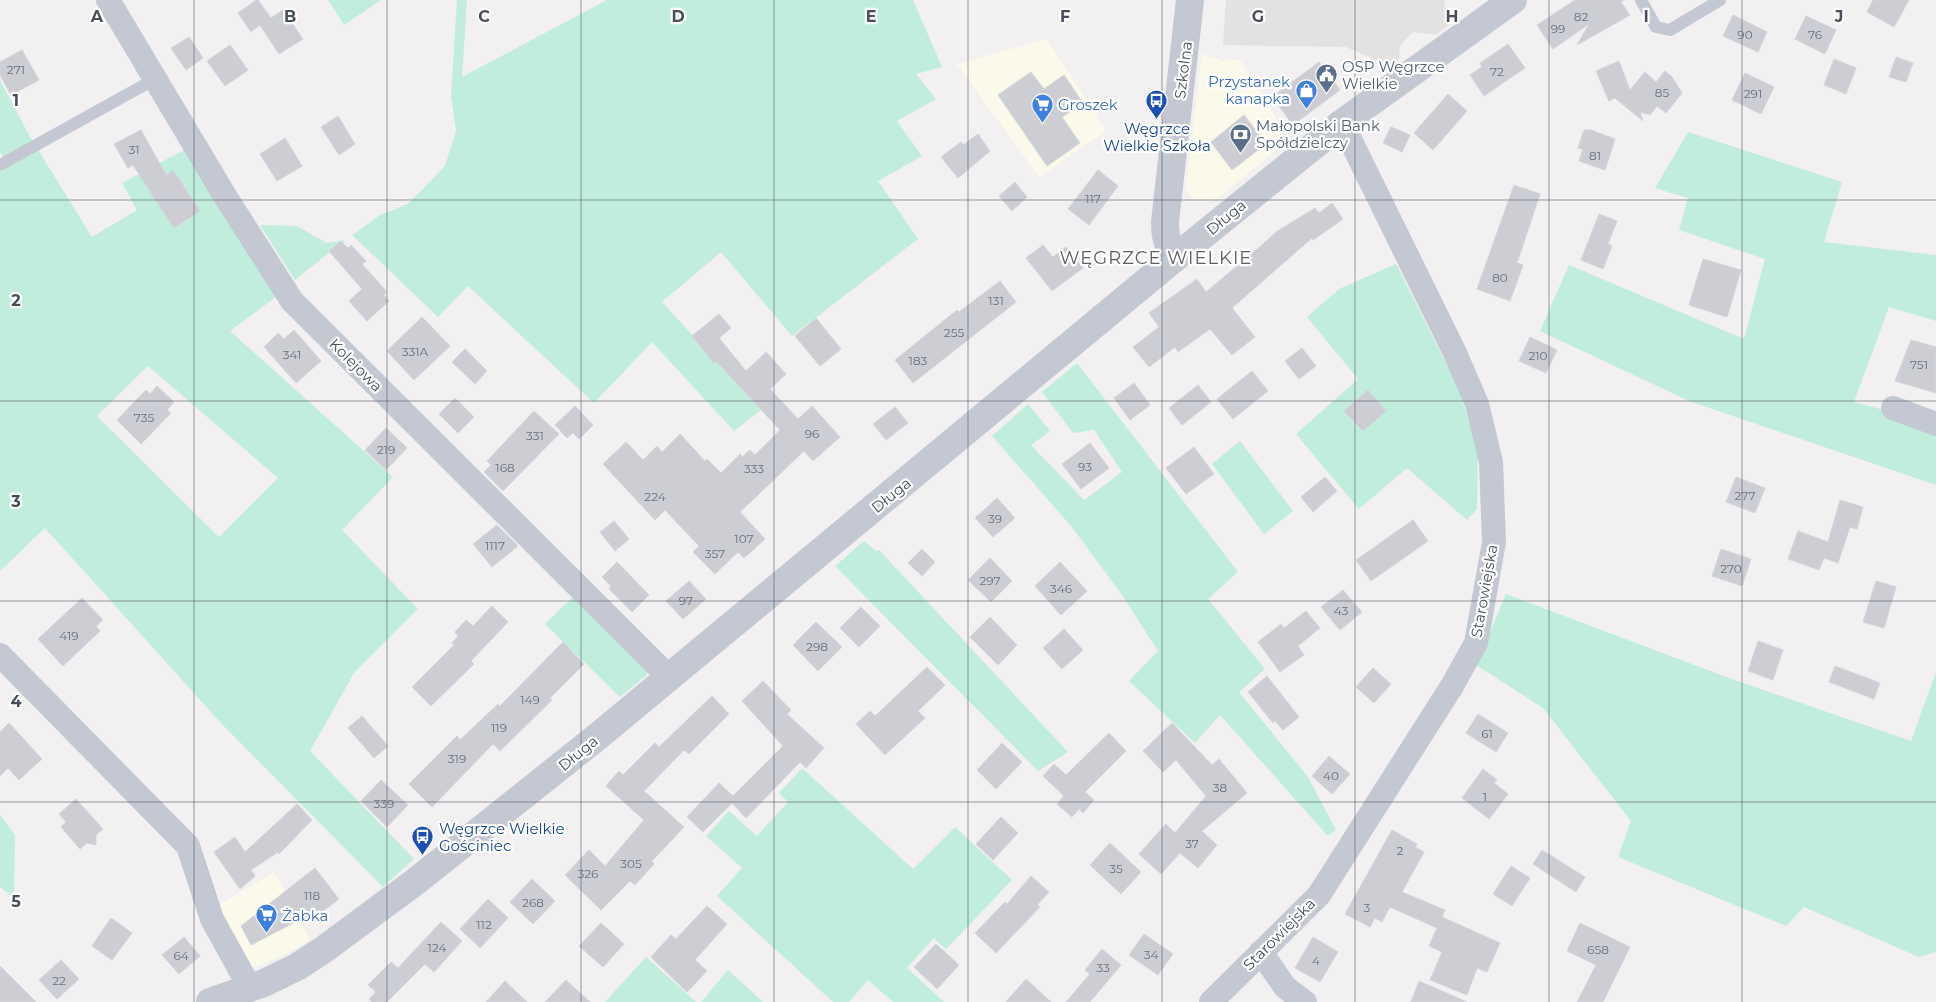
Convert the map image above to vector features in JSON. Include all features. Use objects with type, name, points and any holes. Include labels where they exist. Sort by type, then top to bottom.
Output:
[{"type":"street","name":"Kolejowa","points":[[108,0],[224,196],[292,301],[670,678]]},
{"type":"street","name":"Szkolna","points":[[1176,257],[1169,248],[1165,238],[1165,222],[1190,0]]},
{"type":"street","name":"Długa","points":[[210,1002],[260,991],[365,920],[524,797],[670,678],[1176,257],[1342,123],[1513,0]]},
{"type":"street","name":"Starowiejska","points":[[1211,1002],[1261,952],[1278,938],[1319,895],[1452,686],[1476,643],[1494,542],[1491,462],[1477,404],[1342,123]]},
{"type":"street","points":[[1893,408],[1936,424]]},
{"type":"street","points":[[0,655],[188,846],[212,919],[260,991]]},
{"type":"street","points":[[1261,952],[1286,987],[1305,1002]]},
{"type":"lane","points":[[1641,0],[1656,27],[1670,30],[1720,0]]},
{"type":"lane","points":[[0,165],[155,79]]},
{"type":"shaded area","points":[[1226,0],[1445,0],[1444,4],[1452,23],[1436,35],[1413,32],[1400,46],[1399,59],[1390,66],[1346,47],[1223,45]]},
{"type":"shaded area","points":[[1047,39],[1106,131],[1039,177],[957,64]]},
{"type":"shaded area","points":[[1202,54],[1222,61],[1240,60],[1289,139],[1216,200],[1192,199],[1186,189]]},
{"type":"shaded area","points":[[274,872],[310,939],[282,956],[250,969],[217,906]]},
{"type":"green space","points":[[328,0],[381,0],[344,25]]},
{"type":"green space","points":[[457,0],[467,0],[462,77],[607,0],[913,0],[942,67],[916,74],[936,99],[897,121],[922,156],[878,181],[918,239],[792,336],[721,252],[662,302],[761,410],[734,431],[652,342],[594,403],[468,286],[438,317],[352,235],[380,215],[408,204],[445,166],[456,131],[451,96]]},
{"type":"green space","points":[[0,80],[30,137],[92,237],[137,210],[122,183],[188,148],[277,296],[230,331],[393,477],[342,530],[418,609],[354,673],[310,751],[414,859],[383,887],[220,722],[45,528],[0,571],[0,161],[4,159],[0,152]],"holes":[[[148,366],[278,478],[219,537],[97,416]]]},
{"type":"green space","points":[[1688,132],[1842,182],[1824,242],[1936,255],[1936,321],[1889,307],[1854,402],[1884,410],[1936,433],[1936,485],[1689,401],[1540,331],[1569,265],[1744,339],[1765,259],[1679,230],[1688,198],[1655,188]]},
{"type":"green space","points":[[260,225],[297,226],[327,243],[345,240],[295,280]]},
{"type":"green space","points":[[1396,264],[1458,387],[1478,451],[1477,509],[1467,520],[1407,468],[1359,509],[1296,434],[1358,379],[1307,317],[1339,289]]},
{"type":"green space","points":[[1077,363],[1238,572],[1208,599],[1265,669],[1239,692],[1308,777],[1336,830],[1328,836],[1220,715],[1195,743],[1129,681],[1158,651],[1122,595],[1071,526],[992,436],[1028,404],[1050,431],[1031,445],[1084,500],[1122,472],[1094,430],[1073,433],[1042,392]]},
{"type":"green space","points":[[1240,441],[1293,511],[1264,534],[1212,464]]},
{"type":"green space","points":[[864,541],[876,551],[879,550],[1068,752],[1038,771],[835,566]]},
{"type":"green space","points":[[1506,594],[1726,677],[1911,741],[1936,672],[1936,952],[1919,957],[1804,907],[1786,926],[1618,857],[1631,821],[1543,708],[1476,665]]},
{"type":"green space","points":[[574,596],[648,668],[647,675],[620,697],[545,624]]},
{"type":"green space","points":[[802,768],[913,869],[955,827],[1012,880],[946,949],[934,938],[907,968],[944,1002],[893,1002],[868,980],[849,1002],[833,1002],[717,896],[742,868],[706,836],[729,811],[757,836],[788,802],[779,793]]},
{"type":"green space","points":[[0,815],[15,835],[14,898],[0,887]]},
{"type":"green space","points":[[646,957],[696,1002],[605,1002]]},
{"type":"green space","points":[[728,970],[763,1002],[701,1002]]},
{"type":"building","points":[[258,0],[271,18],[283,10],[303,39],[279,54],[260,25],[251,32],[238,13]]},
{"type":"building","points":[[1575,0],[1624,0],[1621,2],[1630,15],[1577,45],[1589,24],[1553,49],[1537,25]]},
{"type":"building","points":[[1873,0],[1909,0],[1894,27],[1867,12]]},
{"type":"building","points":[[1733,15],[1767,32],[1758,52],[1723,36]]},
{"type":"building","points":[[1806,16],[1836,30],[1825,54],[1795,39]]},
{"type":"building","points":[[189,37],[203,58],[186,70],[171,48]]},
{"type":"building","points":[[1508,44],[1525,68],[1484,96],[1470,75],[1482,67],[1480,63]]},
{"type":"building","points":[[230,45],[248,70],[225,86],[207,61]]},
{"type":"building","points":[[22,50],[39,80],[11,95],[0,75],[0,62]]},
{"type":"building","points":[[1896,57],[1913,63],[1906,82],[1889,77]]},
{"type":"building","points":[[1834,59],[1856,68],[1846,94],[1824,85]]},
{"type":"building","points":[[1619,61],[1630,90],[1645,72],[1656,82],[1665,71],[1672,77],[1682,93],[1666,113],[1657,106],[1650,115],[1640,112],[1643,121],[1615,98],[1609,101],[1596,71]]},
{"type":"building","points":[[1319,62],[1340,90],[1293,125],[1272,97]]},
{"type":"building","name":"Groszek","points":[[1031,72],[1044,89],[1064,75],[1083,103],[1062,117],[1080,143],[1047,166],[998,95]]},
{"type":"building","points":[[1745,73],[1774,87],[1761,114],[1732,100]]},
{"type":"building","points":[[1448,94],[1467,111],[1433,150],[1414,133]]},
{"type":"building","points":[[1244,115],[1266,144],[1232,170],[1211,142]]},
{"type":"building","points":[[338,116],[355,144],[339,155],[321,127]]},
{"type":"building","points":[[1391,127],[1410,135],[1402,152],[1383,143]]},
{"type":"building","points":[[141,130],[166,175],[173,170],[200,211],[174,228],[133,165],[128,168],[114,144]]},
{"type":"building","points":[[1584,130],[1591,130],[1615,139],[1605,170],[1579,161],[1583,149],[1578,148]]},
{"type":"building","points":[[978,134],[990,151],[958,178],[941,157],[961,142],[963,145]]},
{"type":"building","points":[[285,138],[302,166],[277,181],[260,154]]},
{"type":"building","points":[[1098,170],[1118,186],[1089,225],[1068,209]]},
{"type":"building","points":[[1015,182],[1027,197],[1012,211],[999,196]]},
{"type":"building","points":[[1514,185],[1540,194],[1517,263],[1523,265],[1510,301],[1477,289]]},
{"type":"building","points":[[1332,203],[1343,219],[1313,240],[1312,238],[1232,308],[1255,337],[1232,355],[1210,329],[1178,352],[1175,347],[1149,367],[1133,347],[1159,327],[1149,313],[1197,279],[1206,292],[1276,232],[1315,208],[1319,213]]},
{"type":"building","points":[[1599,214],[1617,221],[1608,244],[1612,246],[1603,269],[1581,260]]},
{"type":"building","points":[[341,241],[348,248],[351,245],[366,261],[362,264],[387,292],[384,295],[389,301],[367,321],[349,301],[362,289],[329,251]]},
{"type":"building","points":[[1043,245],[1053,257],[1066,247],[1083,268],[1052,291],[1026,258]]},
{"type":"building","points":[[1703,259],[1741,270],[1727,317],[1689,305]]},
{"type":"building","points":[[1000,281],[1016,302],[913,383],[895,360],[957,310],[959,312]]},
{"type":"building","points":[[719,314],[731,328],[719,338],[746,371],[766,352],[786,374],[770,389],[798,419],[812,406],[840,437],[813,461],[804,451],[740,512],[765,539],[744,558],[738,552],[715,574],[693,552],[699,546],[665,510],[655,520],[603,464],[626,442],[643,460],[657,446],[662,452],[680,434],[705,461],[707,459],[721,473],[740,454],[742,457],[750,450],[755,455],[780,430],[716,361],[714,363],[692,336]]},
{"type":"building","points":[[422,317],[450,346],[414,380],[387,351]]},
{"type":"building","points":[[816,318],[841,349],[820,366],[795,336]]},
{"type":"building","points":[[294,330],[321,361],[296,383],[264,347],[278,333],[284,339]]},
{"type":"building","points":[[1530,337],[1557,350],[1546,373],[1519,361]]},
{"type":"building","points":[[1911,340],[1936,347],[1936,393],[1895,381]]},
{"type":"building","points":[[1302,348],[1316,366],[1299,379],[1285,361]]},
{"type":"building","points":[[465,349],[487,371],[475,384],[452,362]]},
{"type":"building","points":[[1252,371],[1268,391],[1233,419],[1217,399]]},
{"type":"building","points":[[1134,383],[1150,405],[1130,420],[1114,398]]},
{"type":"building","points":[[1198,385],[1211,402],[1182,425],[1169,408]]},
{"type":"building","points":[[157,386],[174,402],[167,410],[171,413],[141,444],[117,420],[146,390],[150,394]]},
{"type":"building","points":[[1368,390],[1386,411],[1363,431],[1344,411]]},
{"type":"building","points":[[455,398],[474,417],[458,433],[439,414]]},
{"type":"building","points":[[575,406],[593,425],[579,439],[573,433],[567,438],[555,425]]},
{"type":"building","points":[[895,407],[908,423],[886,440],[873,424]]},
{"type":"building","points":[[534,411],[559,434],[503,491],[484,472],[491,465],[487,461]]},
{"type":"building","points":[[386,428],[407,448],[386,470],[365,450]]},
{"type":"building","points":[[1090,443],[1109,468],[1081,489],[1062,464]]},
{"type":"building","points":[[1194,447],[1214,474],[1186,494],[1166,468]]},
{"type":"building","points":[[1325,477],[1337,491],[1313,512],[1301,497]]},
{"type":"building","points":[[1736,477],[1765,488],[1755,513],[1726,502]]},
{"type":"building","points":[[997,498],[1015,518],[993,537],[975,518]]},
{"type":"building","points":[[1840,500],[1863,507],[1857,529],[1850,527],[1838,563],[1824,558],[1819,570],[1788,559],[1798,531],[1828,542]]},
{"type":"building","points":[[1413,520],[1428,541],[1371,581],[1356,560]]},
{"type":"building","points":[[614,521],[629,539],[615,551],[600,532]]},
{"type":"building","points":[[497,525],[518,546],[492,567],[473,544]]},
{"type":"building","points":[[922,549],[935,562],[922,576],[908,563]]},
{"type":"building","points":[[1721,549],[1751,559],[1742,586],[1712,576]]},
{"type":"building","points":[[990,558],[1012,581],[991,602],[968,580]]},
{"type":"building","points":[[617,562],[649,595],[632,612],[609,589],[611,586],[602,577]]},
{"type":"building","points":[[1060,562],[1087,591],[1061,615],[1035,586]]},
{"type":"building","points":[[689,581],[706,599],[683,619],[666,601]]},
{"type":"building","points":[[1876,581],[1896,587],[1884,628],[1863,622]]},
{"type":"building","points":[[1343,590],[1362,612],[1340,630],[1321,607]]},
{"type":"building","points":[[82,598],[103,620],[96,626],[100,631],[63,666],[38,639]]},
{"type":"building","points":[[492,606],[508,622],[471,661],[474,664],[431,706],[412,687],[454,645],[452,643],[458,636],[455,632],[466,620],[473,626]]},
{"type":"building","points":[[861,607],[880,626],[859,647],[840,628]]},
{"type":"building","points":[[1306,611],[1320,628],[1298,646],[1304,655],[1280,672],[1258,642],[1281,624],[1284,628]]},
{"type":"building","points":[[990,617],[1017,645],[998,665],[970,637]]},
{"type":"building","points":[[816,622],[842,647],[818,671],[793,645]]},
{"type":"building","points":[[1064,629],[1083,650],[1062,669],[1043,648]]},
{"type":"building","points":[[1758,641],[1783,650],[1773,680],[1748,671]]},
{"type":"building","points":[[563,642],[584,664],[550,698],[552,700],[500,751],[493,744],[432,807],[409,784],[457,736],[460,740],[498,704],[500,706]]},
{"type":"building","points":[[1835,666],[1880,683],[1874,699],[1829,682]]},
{"type":"building","points":[[927,667],[945,685],[918,711],[925,718],[885,755],[856,724],[870,711],[875,716]]},
{"type":"building","points":[[1373,668],[1391,684],[1374,703],[1356,687]]},
{"type":"building","points":[[1267,676],[1299,717],[1283,730],[1275,721],[1273,723],[1248,692]]},
{"type":"building","points":[[763,681],[791,710],[787,714],[824,748],[806,768],[800,762],[746,818],[732,803],[703,832],[687,817],[719,783],[733,796],[783,746],[742,701]]},
{"type":"building","points":[[712,696],[729,714],[689,754],[684,750],[644,791],[684,827],[652,861],[654,864],[635,885],[630,881],[601,910],[565,875],[589,850],[605,866],[644,820],[606,786],[619,771],[623,775],[655,743],[659,747]]},
{"type":"building","points":[[1478,714],[1508,733],[1496,752],[1466,733]]},
{"type":"building","points":[[362,716],[388,746],[374,758],[348,728]]},
{"type":"building","points":[[9,723],[42,759],[19,780],[8,768],[0,776],[0,732]]},
{"type":"building","points":[[1172,723],[1212,765],[1219,759],[1247,793],[1202,831],[1217,845],[1198,868],[1180,853],[1161,874],[1139,854],[1166,824],[1175,833],[1206,796],[1176,760],[1163,772],[1143,751]]},
{"type":"building","points":[[1109,733],[1126,751],[1085,792],[1094,800],[1083,813],[1079,809],[1072,817],[1057,804],[1064,796],[1043,776],[1054,764],[1066,775]]},
{"type":"building","points":[[1002,743],[1022,762],[996,789],[977,770]]},
{"type":"building","points":[[1329,756],[1350,774],[1332,794],[1312,776]]},
{"type":"building","points":[[1483,769],[1497,780],[1494,783],[1508,794],[1489,819],[1462,798]]},
{"type":"building","points":[[381,780],[408,805],[387,827],[361,801]]},
{"type":"building","points":[[76,799],[103,829],[96,835],[96,845],[87,843],[80,849],[61,827],[66,822],[59,814]]},
{"type":"building","points":[[297,804],[312,820],[279,854],[278,852],[251,870],[255,876],[240,889],[214,852],[235,837],[245,852]]},
{"type":"building","points":[[1001,817],[1018,833],[993,860],[976,844]]},
{"type":"building","points":[[1392,830],[1417,844],[1415,847],[1424,852],[1402,892],[1445,910],[1442,917],[1500,943],[1487,972],[1477,968],[1467,995],[1430,980],[1442,952],[1429,946],[1437,928],[1390,907],[1382,922],[1375,918],[1370,927],[1345,914]]},
{"type":"building","points":[[1110,843],[1141,872],[1121,894],[1090,865]]},
{"type":"building","points":[[1542,850],[1585,877],[1576,892],[1533,864]]},
{"type":"building","points":[[1511,866],[1530,878],[1512,906],[1493,894]]},
{"type":"building","points":[[315,868],[339,899],[309,922],[305,917],[251,945],[241,926]]},
{"type":"building","points":[[1031,876],[1049,892],[1037,905],[1040,907],[996,953],[975,933],[1005,902],[1007,904]]},
{"type":"building","points":[[532,879],[555,901],[533,924],[510,902]]},
{"type":"building","points":[[488,899],[508,918],[480,948],[460,929]]},
{"type":"building","points":[[707,906],[727,924],[695,960],[707,971],[687,992],[651,957],[671,935],[676,939]]},
{"type":"building","points":[[111,918],[132,933],[112,960],[92,946]]},
{"type":"building","points":[[441,922],[462,941],[434,972],[425,964],[387,1002],[372,1002],[369,999],[376,992],[368,985],[391,962],[398,968]]},
{"type":"building","points":[[601,923],[624,944],[603,967],[579,946]]},
{"type":"building","points":[[1580,923],[1630,947],[1603,1002],[1577,1002],[1596,965],[1567,951]]},
{"type":"building","points":[[1144,934],[1173,954],[1158,975],[1129,955]]},
{"type":"building","points":[[184,937],[200,956],[179,974],[162,955]]},
{"type":"building","points":[[1313,937],[1338,952],[1320,982],[1295,968]]},
{"type":"building","points":[[936,944],[959,965],[937,989],[914,967]]},
{"type":"building","points":[[1102,949],[1121,965],[1090,1002],[1066,1002],[1090,974],[1085,970]]},
{"type":"building","points":[[61,960],[79,979],[57,999],[39,980]]},
{"type":"building","points":[[0,966],[36,1002],[0,1002]]},
{"type":"building","points":[[1026,979],[1051,1002],[1006,1002]]},
{"type":"building","points":[[566,980],[590,1002],[545,1002]]},
{"type":"building","points":[[505,981],[527,1002],[486,1002]]},
{"type":"building","points":[[1419,981],[1467,1002],[1411,1002]]},
{"type":"place","name":"OSP Węgrzce Wielkie","points":[[1326,94]]},
{"type":"place","name":"Przystanek kanapka","points":[[1306,109]]},
{"type":"place","name":"Węgrzce Wielkie Szkoła","points":[[1157,119]]},
{"type":"place","name":"Groszek","points":[[1042,123]]},
{"type":"place","name":"Małopolski Bank Spółdzielczy","points":[[1240,153]]},
{"type":"place","name":"Węgrzce Wielkie Gościniec","points":[[423,856]]},
{"type":"place","name":"Żabka","points":[[266,934]]},
{"type":"district","name":"WĘGRZCE WIELKIE","points":[[1156,258]]}]
